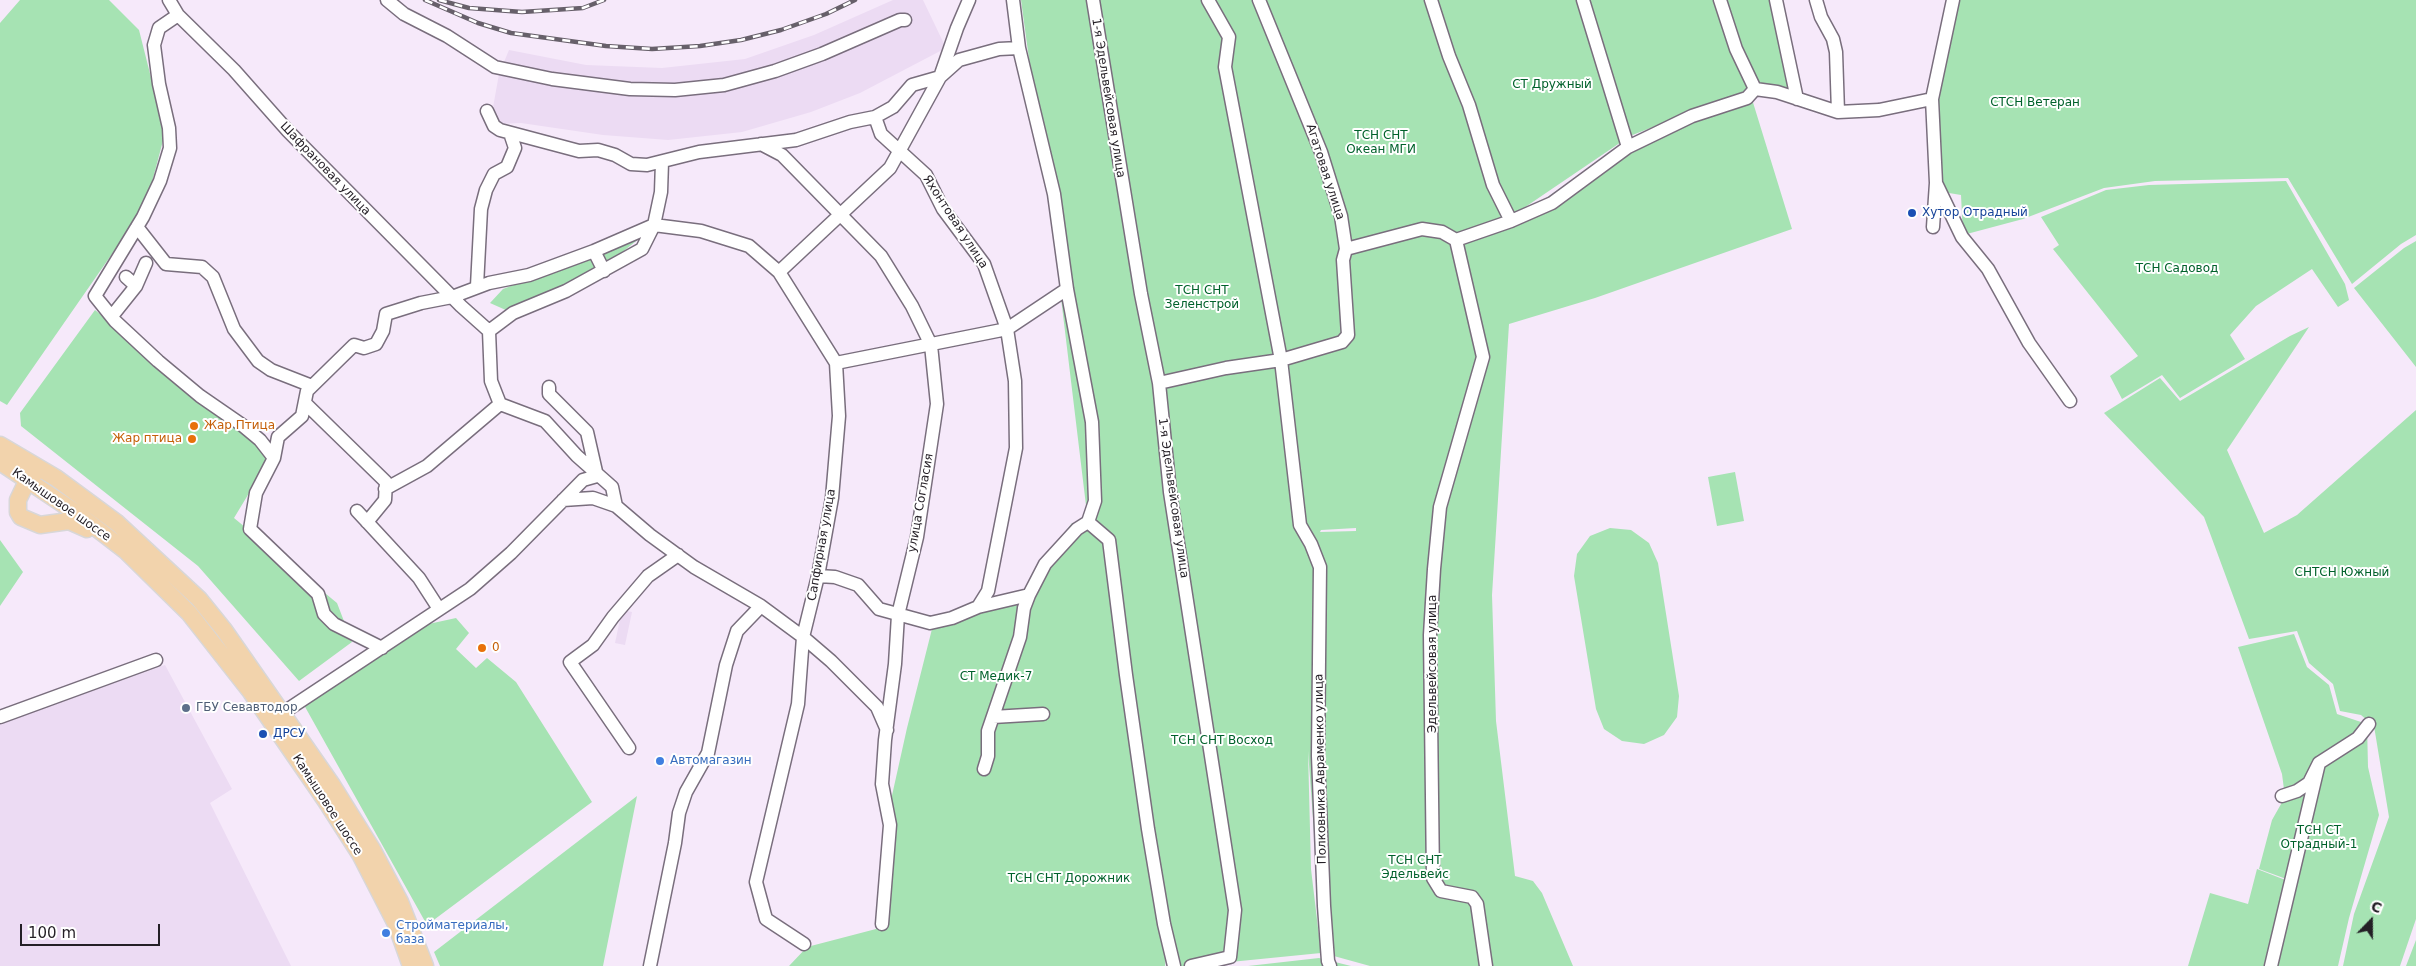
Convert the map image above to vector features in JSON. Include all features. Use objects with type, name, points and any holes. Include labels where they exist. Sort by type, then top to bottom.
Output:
[{"type":"main road","name":"Камышовое шоссе","points":[[0,445],[56,478],[117,523],[198,598],[224,630],[332,785],[372,849],[400,902],[413,966]]},
{"type":"main road","name":"Камышовое шоссе","points":[[0,462],[28,479],[126,551],[189,613],[251,692],[326,800],[360,854],[396,924],[413,966]]},
{"type":"main road","points":[[88,500],[72,494],[40,473],[32,475],[28,479],[18,500],[18,512],[21,517],[40,525],[75,522],[106,543],[126,551]]},
{"type":"street","name":"Шафрановая улица","points":[[169,0],[178,14],[234,70],[288,132],[452,297],[489,331]]},
{"type":"street","points":[[387,0],[404,14],[447,36],[495,67],[552,79],[630,89],[676,90],[724,85],[814,57],[900,20],[905,20]]},
{"type":"street","points":[[778,272],[890,168],[940,76],[956,28],[969,0]]},
{"type":"street","points":[[984,769],[988,756],[988,731],[1020,637],[1024,608],[1029,594],[1045,564],[1077,529],[1088,522],[1095,500],[1092,422],[1067,289],[1054,194],[1019,48],[1012,0]]},
{"type":"street","name":"1-я Эдельвейсовая улица","points":[[1093,0],[1141,294],[1159,383],[1170,492],[1199,666],[1235,910],[1230,957],[1191,966]]},
{"type":"street","name":"Полковника Авраменко улица","points":[[1208,0],[1229,37],[1225,67],[1282,360],[1300,525],[1311,544],[1320,567],[1318,756],[1324,915],[1330,966]]},
{"type":"street","name":"Агатовая улица","points":[[1159,383],[1226,368],[1282,360],[1342,342],[1348,335],[1343,260],[1346,249],[1341,216],[1321,152],[1260,0]]},
{"type":"street","points":[[1431,0],[1493,185],[1511,221]]},
{"type":"street","points":[[1583,0],[1628,147]]},
{"type":"street","points":[[1720,0],[1751,93]]},
{"type":"street","points":[[1776,0],[1797,99]]},
{"type":"street","points":[[1816,0],[1820,16],[1833,39],[1836,52],[1838,112]]},
{"type":"street","points":[[1933,227],[1936,183],[1932,99],[1953,0]]},
{"type":"street","points":[[178,14],[159,28],[154,46],[159,84],[169,128],[170,148],[160,181],[137,228],[95,296],[112,316],[172,372],[260,440],[274,458]]},
{"type":"street","points":[[487,111],[494,126],[500,130],[579,152],[598,150],[615,155],[631,164],[647,165],[699,152],[796,140],[850,122],[875,117],[893,108],[912,84],[940,76],[959,60],[999,49],[1019,48]]},
{"type":"street","points":[[1346,249],[1422,229],[1442,232],[1456,240],[1511,221],[1552,203],[1628,147],[1692,116],[1751,93],[1777,92],[1838,112],[1879,110],[1932,99]]},
{"type":"street","name":"Яхонтовая улица","points":[[875,117],[881,134],[926,175],[943,209],[984,264],[1007,329],[1015,382],[1016,448],[988,591],[978,607]]},
{"type":"street","points":[[478,286],[481,209],[486,190],[494,174],[507,167],[515,148],[510,132]]},
{"type":"street","name":"улица Согласия","points":[[761,144],[782,155],[842,214],[881,256],[912,306],[931,345],[936,404],[917,537],[898,615],[896,664],[882,784],[890,825],[882,924]]},
{"type":"street","points":[[616,506],[612,487],[597,476],[545,421],[500,404],[491,381],[489,331],[513,313],[566,291],[642,249],[654,225],[661,192],[662,162]]},
{"type":"street","points":[[1936,183],[1962,237],[1988,269],[2029,343],[2070,401]]},
{"type":"street","points":[[382,648],[334,624],[324,614],[318,594],[250,529],[256,494],[274,458],[278,437],[302,416],[307,391],[354,345],[364,348],[376,344],[383,331],[386,314],[421,303],[452,297],[478,286],[529,275],[594,251],[654,225]]},
{"type":"street","name":"Сапфирная улица","points":[[654,225],[701,231],[749,246],[778,272],[836,363],[839,425],[832,498],[818,576],[803,637],[798,704],[756,882],[766,919],[804,944]]},
{"type":"street","points":[[137,228],[166,264],[202,267],[213,277],[234,329],[258,361],[271,370],[312,386]]},
{"type":"street","name":"Эдельвейсовая улица","points":[[1456,240],[1483,357],[1440,507],[1434,568],[1430,635],[1433,869],[1434,883],[1441,891],[1472,897],[1477,904],[1486,966]]},
{"type":"street","points":[[594,251],[604,271]]},
{"type":"street","points":[[112,316],[131,281],[146,263]]},
{"type":"street","points":[[836,363],[1007,329],[1067,289]]},
{"type":"street","points":[[550,387],[550,394],[588,432],[597,476]]},
{"type":"street","points":[[305,403],[386,482],[385,500],[367,522]]},
{"type":"street","points":[[385,489],[427,466],[500,404]]},
{"type":"street","points":[[281,714],[470,589],[511,553],[583,480],[597,476]]},
{"type":"street","points":[[563,500],[593,498],[616,506],[650,535],[694,567],[762,606],[832,661],[877,707],[887,730]]},
{"type":"street","points":[[357,511],[419,578],[440,609]]},
{"type":"street","points":[[1088,522],[1110,540],[1126,675],[1148,829],[1164,924],[1174,966]]},
{"type":"street","points":[[629,748],[570,662],[593,645],[613,617],[648,576],[678,555]]},
{"type":"street","points":[[818,576],[835,577],[858,585],[878,609],[930,623],[952,618],[978,607],[1029,594]]},
{"type":"street","points":[[650,966],[683,799],[708,753],[726,665],[737,631],[762,606]]},
{"type":"street","points":[[0,717],[156,660]]},
{"type":"street","points":[[993,717],[1043,714]]},
{"type":"street","points":[[2282,796],[2297,791],[2309,783],[2319,763],[2358,738],[2369,724]]},
{"type":"street","points":[[2271,966],[2319,763]]},
{"type":"street","points":[[2297,791],[2310,806]]},
{"type":"shaded area","points":[[893,0],[923,0],[946,48],[860,93],[811,112],[742,132],[668,140],[603,135],[521,123],[496,124],[492,113],[499,74],[509,50],[586,65],[662,68],[745,59],[814,35]]},
{"type":"shaded area","points":[[622,610],[632,612],[625,645],[615,643]]},
{"type":"shaded area","points":[[165,665],[232,789],[210,803],[291,966],[0,966],[0,724]]},
{"type":"green space","points":[[20,0],[109,0],[139,30],[165,133],[146,205],[7,405],[0,401],[0,23]]},
{"type":"green space","points":[[1021,0],[1428,0],[1504,223],[1546,198],[1632,139],[1751,96],[1792,229],[1595,298],[1509,324],[1492,595],[1496,721],[1515,876],[1533,881],[1542,893],[1573,966],[1370,966],[1323,953],[1308,751],[1311,869],[1321,953],[1190,966],[1170,966],[1166,955],[1165,966],[789,966],[807,947],[876,929],[891,800],[933,625],[1024,591],[1045,558],[1072,523],[1088,522],[1057,265]],"holes":[[[1410,231],[1340,255],[1338,252],[1339,252]],[[1356,528],[1356,531],[1320,532],[1321,530]]]},
{"type":"green space","name":"СТ Дружный","points":[[1435,0],[1774,0],[1793,94],[1750,89],[1630,136],[1512,216],[1496,181]]},
{"type":"green space","name":"СТСН Ветеран","points":[[1949,0],[2416,0],[2416,235],[2401,244],[2352,284],[2288,178],[2155,181],[2104,188],[2023,219],[1963,235],[1961,195],[1949,193],[1935,181],[1931,133]]},
{"type":"green space","name":"ТСН Садовод","points":[[2286,181],[2345,284],[2349,300],[2338,307],[2312,269],[2256,306],[2230,335],[2245,359],[2180,398],[2162,375],[2122,399],[2110,376],[2138,356],[2053,249],[2059,245],[2041,217],[2106,190],[2149,185]]},
{"type":"green space","points":[[645,234],[606,265],[600,253]]},
{"type":"green space","points":[[2416,241],[2416,367],[2354,288],[2404,248]]},
{"type":"green space","points":[[590,256],[598,269],[508,311],[490,303],[503,289]]},
{"type":"green space","points":[[95,310],[272,455],[234,518],[337,603],[352,642],[299,681],[198,566],[21,426],[20,413]]},
{"type":"green space","name":"СНТСН Южный","points":[[2309,327],[2227,450],[2264,533],[2297,515],[2416,410],[2416,919],[2400,966],[2343,966],[2354,914],[2389,817],[2374,726],[2361,715],[2340,711],[2333,684],[2309,663],[2297,631],[2249,639],[2204,517],[2104,413],[2160,378],[2180,401],[2290,336]]},
{"type":"green space","points":[[1735,472],[1744,521],[1717,526],[1708,477]]},
{"type":"green space","points":[[1610,528],[1631,530],[1649,543],[1658,563],[1679,696],[1677,717],[1664,735],[1644,744],[1622,741],[1604,729],[1596,709],[1574,576],[1577,554],[1590,536]]},
{"type":"green space","points":[[0,540],[23,572],[0,606]]},
{"type":"green space","points":[[456,618],[469,633],[456,649],[476,668],[487,658],[516,682],[592,802],[427,925],[304,705],[424,625]]},
{"type":"green space","name":"ТСН СТ Отрадный-1","points":[[2294,634],[2307,667],[2329,685],[2337,714],[2367,724],[2368,767],[2379,815],[2349,918],[2338,966],[2269,966],[2289,880],[2259,869],[2272,820],[2285,797],[2282,774],[2238,647]]},
{"type":"green space","points":[[637,796],[603,966],[440,966],[434,952]]},
{"type":"green space","points":[[2257,869],[2288,881],[2267,966],[2188,966],[2210,893],[2248,904]]},
{"type":"green space","points":[[2416,940],[2416,966],[2406,966]]},
{"type":"green space","points":[[1319,958],[1351,966],[1248,966]]},
{"type":"railway","points":[[425,0],[478,23],[511,33],[606,46],[652,49],[700,46],[741,40],[781,30],[826,14],[855,0]]},
{"type":"railway","points":[[439,0],[469,8],[522,12],[583,8],[604,0]]},
{"type":"place","name":"Хутор Отрадный","points":[[1912,213]]},
{"type":"place","name":"Жар Птица","points":[[194,426]]},
{"type":"place","name":"Жар птица","points":[[192,439]]},
{"type":"place","name":"0","points":[[482,648]]},
{"type":"place","name":"ГБУ Севавтодор","points":[[186,708]]},
{"type":"place","name":"ДРСУ","points":[[263,734]]},
{"type":"place","name":"Автомагазин","points":[[660,761]]},
{"type":"place","name":"Стройматериалы, база","points":[[386,933]]},
{"type":"park label","name":"ТСН СНТ Океан МГИ","points":[[1381,143]]},
{"type":"park label","name":"ТСН СНТ Зеленстрой","points":[[1202,298]]},
{"type":"park label","name":"СТ Медик-7","points":[[996,677]]},
{"type":"park label","name":"ТСН СНТ Восход","points":[[1222,741]]},
{"type":"park label","name":"ТСН СНТ Эдельвейс","points":[[1415,868]]},
{"type":"park label","name":"ТСН СНТ Дорожник","points":[[1069,879]]}]
